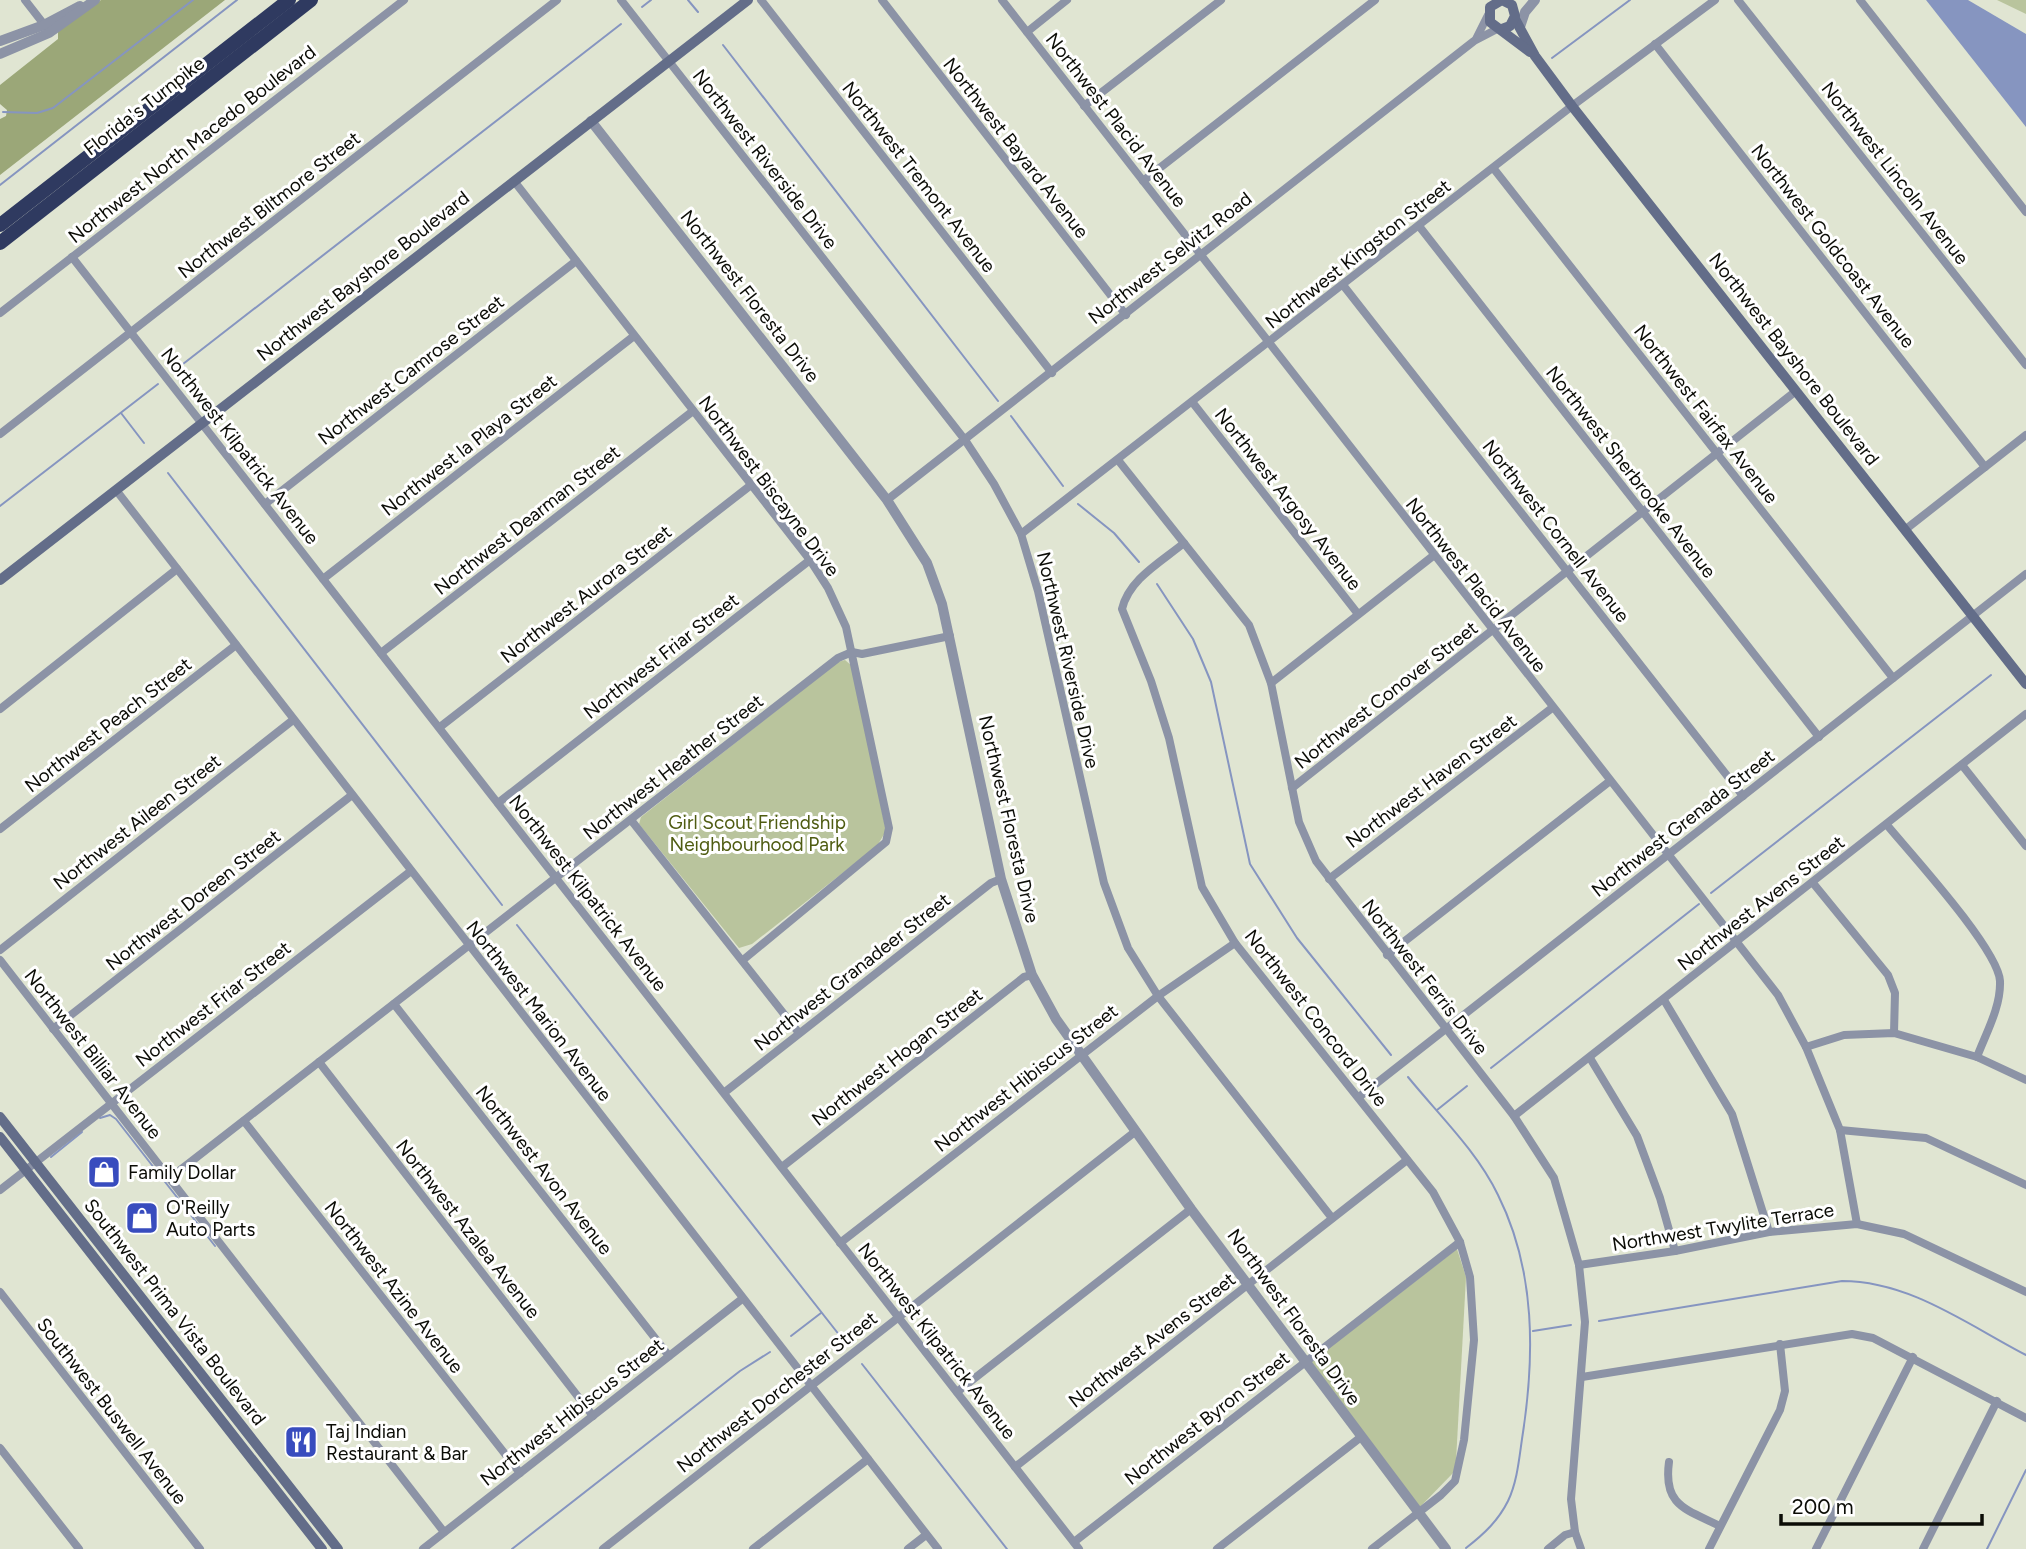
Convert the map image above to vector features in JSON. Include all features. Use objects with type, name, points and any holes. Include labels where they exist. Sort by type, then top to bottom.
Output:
[{"type":"highway","name":"Florida's Turnpike","points":[[0,225],[289,0]]},
{"type":"highway","name":"Florida's Turnpike","points":[[0,243],[311,0]]},
{"type":"main road","name":"Northwest Bayshore Boulevard","points":[[0,580],[748,0]]},
{"type":"main road","points":[[1481,0],[1490,22],[1501,28],[1517,21],[1512,5],[1505,0],[1492,4],[1488,13]]},
{"type":"main road","name":"Northwest Bayshore Boulevard","points":[[1517,21],[1535,56],[1572,106],[2026,684]]},
{"type":"main road","name":"Northwest Bayshore Boulevard","points":[[1501,28],[1535,56]]},
{"type":"main road","points":[[0,1117],[31,1166]]},
{"type":"main road","points":[[0,1137],[31,1166]]},
{"type":"main road","name":"Southwest Prima Vista Boulevard","points":[[31,1166],[322,1549]]},
{"type":"main road","name":"Southwest Prima Vista Boulevard","points":[[31,1166],[338,1549]]},
{"type":"street","points":[[25,0],[47,29]]},
{"type":"street","points":[[0,41],[47,29],[90,0]]},
{"type":"street","points":[[0,54],[95,0]]},
{"type":"street","name":"Northwest North Macedo Boulevard","points":[[0,313],[404,0]]},
{"type":"street","name":"Northwest Biltmore Street","points":[[0,433],[557,0]]},
{"type":"street","name":"Northwest Riverside Drive","points":[[621,0],[965,440],[995,484],[1021,534],[1038,591],[1104,883],[1128,948],[1158,996],[1332,1218]]},
{"type":"street","name":"Northwest Tremont Avenue","points":[[761,0],[1052,373]]},
{"type":"street","name":"Northwest Bayard Avenue","points":[[881,0],[1126,315]]},
{"type":"street","name":"Northwest Placid Avenue","points":[[1002,0],[1778,995],[1806,1047],[1840,1130],[1857,1224]]},
{"type":"street","points":[[1027,32],[1068,0]]},
{"type":"street","points":[[1084,106],[1221,0]]},
{"type":"street","points":[[1143,181],[1364,3],[1375,0]]},
{"type":"street","points":[[1517,21],[1534,0]]},
{"type":"street","name":"Northwest Kingston Street","points":[[1021,534],[1572,106],[1715,0]]},
{"type":"street","name":"Northwest Lincoln Avenue","points":[[1738,0],[2026,365]]},
{"type":"street","points":[[1860,0],[2026,212]]},
{"type":"street","name":"Northwest Selvitz Road","points":[[1474,41],[1488,13]]},
{"type":"street","name":"Northwest Selvitz Road","points":[[887,500],[1202,257],[1474,41],[1501,28]]},
{"type":"street","name":"Northwest Goldcoast Avenue","points":[[1655,44],[1985,467]]},
{"type":"street","name":"Northwest Floresta Drive","points":[[591,121],[887,500],[927,563],[950,636],[1001,879],[1032,975],[1056,1019],[1191,1209],[1446,1549]]},
{"type":"street","name":"Northwest Fairfax Avenue","points":[[1494,169],[1893,678]]},
{"type":"street","name":"Northwest Biscayne Drive","points":[[514,181],[810,560],[828,588],[846,627],[890,828],[886,842],[743,960]]},
{"type":"street","name":"Northwest Sherbrooke Avenue","points":[[1419,226],[1819,737]]},
{"type":"street","name":"Northwest Kilpatrick Avenue","points":[[72,257],[1076,1546]]},
{"type":"street","name":"Northwest Camrose Street","points":[[265,504],[576,261]]},
{"type":"street","name":"Northwest Cornell Avenue","points":[[1343,285],[1744,796]]},
{"type":"street","name":"Northwest la Playa Street","points":[[323,579],[634,335]]},
{"type":"street","name":"Northwest Conover Street","points":[[1292,788],[1796,391]]},
{"type":"street","name":"Northwest Argosy Avenue","points":[[1193,403],[1357,614]]},
{"type":"street","name":"Northwest Dearman Street","points":[[381,653],[693,411]]},
{"type":"street","points":[[1906,529],[2026,435]]},
{"type":"street","name":"Northwest Ferris Drive","points":[[1118,460],[1249,625],[1271,683],[1292,788],[1307,843],[1329,879],[1514,1116],[1553,1178],[1579,1265],[1585,1322],[1582,1377],[1571,1470],[1575,1532],[1581,1549]]},
{"type":"street","name":"Northwest Aurora Street","points":[[440,727],[751,485]]},
{"type":"street","name":"Northwest Marion Avenue","points":[[116,491],[938,1549]]},
{"type":"street","name":"Northwest Concord Drive","points":[[1184,543],[1135,583],[1125,597],[1122,609],[1152,681],[1169,738],[1202,887],[1235,943],[1433,1192],[1460,1242],[1470,1277],[1474,1340],[1464,1440],[1455,1481],[1373,1549]]},
{"type":"street","points":[[1271,683],[1433,556]]},
{"type":"street","name":"Northwest Friar Street","points":[[498,803],[810,560]]},
{"type":"street","points":[[0,709],[177,569]]},
{"type":"street","name":"Northwest Grenada Street","points":[[1359,1097],[2026,574]]},
{"type":"street","name":"Northwest Heather Street","points":[[170,1178],[838,658],[852,652],[862,654],[950,636]]},
{"type":"street","name":"Northwest Peach Street","points":[[0,829],[236,645]]},
{"type":"street","name":"Northwest Haven Street","points":[[1329,879],[1552,708]]},
{"type":"street","name":"Northwest Avens Street","points":[[1514,1116],[2026,714]]},
{"type":"street","name":"Northwest Aileen Street","points":[[0,950],[293,720]]},
{"type":"street","points":[[1962,765],[2026,846]]},
{"type":"street","points":[[1387,955],[1610,781]]},
{"type":"street","name":"Northwest Doreen Street","points":[[52,1029],[352,795]]},
{"type":"street","points":[[631,820],[799,1034]]},
{"type":"street","points":[[1887,825],[1983,944],[1997,967],[1999,996],[1977,1057]]},
{"type":"street","name":"Northwest Friar Street","points":[[0,1190],[411,871]]},
{"type":"street","name":"Northwest Granadeer Street","points":[[724,1092],[991,883],[1001,879]]},
{"type":"street","points":[[1813,883],[1888,975],[1895,993],[1894,1033]]},
{"type":"street","name":"Northwest Hibiscus Street","points":[[840,1243],[1158,996],[1235,943]]},
{"type":"street","name":"Northwest Billiar Avenue","points":[[0,960],[444,1532]]},
{"type":"street","name":"Northwest Hogan Street","points":[[782,1167],[1024,977],[1032,975]]},
{"type":"street","points":[[1664,999],[1732,1114],[1769,1232]]},
{"type":"street","name":"Northwest Avon Avenue","points":[[394,1004],[669,1356]]},
{"type":"street","points":[[1806,1047],[1844,1035],[1894,1033],[1977,1057],[2026,1080]]},
{"type":"street","points":[[1590,1058],[1637,1136],[1660,1198],[1675,1251]]},
{"type":"street","name":"Northwest Azalea Avenue","points":[[319,1062],[593,1416]]},
{"type":"street","name":"Northwest Azine Avenue","points":[[244,1121],[520,1473]]},
{"type":"street","name":"Northwest Dorchester Street","points":[[603,1549],[1136,1130]]},
{"type":"street","points":[[1840,1130],[1926,1138],[2026,1185]]},
{"type":"street","name":"Northwest Avens Street","points":[[1015,1467],[1407,1160]]},
{"type":"street","points":[[957,1392],[1191,1209]]},
{"type":"street","name":"Northwest Twylite Terrace","points":[[1579,1265],[1675,1251],[1769,1232],[1857,1224],[1904,1234],[2026,1293]]},
{"type":"street","name":"Northwest Byron Street","points":[[1076,1546],[1306,1361],[1460,1242]]},
{"type":"street","name":"Southwest Buswell Avenue","points":[[0,1292],[200,1549]]},
{"type":"street","name":"Northwest Hibiscus Street","points":[[422,1549],[742,1299]]},
{"type":"street","points":[[1582,1377],[1852,1334],[1873,1338],[1913,1357],[2026,1418]]},
{"type":"street","points":[[1709,1549],[1780,1410],[1785,1391],[1780,1344]]},
{"type":"street","points":[[1816,1549],[1913,1357]]},
{"type":"street","points":[[1923,1549],[1997,1401]]},
{"type":"street","points":[[1217,1549],[1361,1437]]},
{"type":"street","points":[[0,1448],[79,1549]]},
{"type":"street","points":[[753,1549],[868,1460]]},
{"type":"street","points":[[1669,1462],[1667,1484],[1673,1499],[1720,1526]]},
{"type":"street","points":[[1548,1549],[1575,1532]]},
{"type":"street","points":[[908,1549],[926,1535]]},
{"type":"green space","points":[[101,0],[225,0],[0,175],[0,119],[6,116],[7,110],[0,104],[0,85],[58,39],[58,31]]},
{"type":"green space","points":[[1997,0],[2026,0],[2026,14]]},
{"type":"green space","name":"Girl Scout Friendship Neighbourhood Park","points":[[845,660],[852,666],[886,831],[877,846],[752,944],[739,948],[639,824],[641,817],[838,662]]},
{"type":"green space","points":[[1457,1249],[1466,1277],[1456,1461],[1454,1472],[1419,1508],[1311,1362]]},
{"type":"water","points":[[1926,0],[1968,0],[2026,34],[2026,127]]},
{"type":"waterway","points":[[3,112],[37,113],[53,108],[193,0]]},
{"type":"waterway","points":[[0,185],[237,0]]},
{"type":"waterway","points":[[642,7],[651,0]]},
{"type":"waterway","points":[[688,0],[698,12]]},
{"type":"waterway","points":[[1552,58],[1630,0]]},
{"type":"waterway","points":[[174,371],[621,24]]},
{"type":"waterway","points":[[723,45],[998,401]]},
{"type":"waterway","points":[[0,506],[158,384]]},
{"type":"waterway","points":[[121,413],[144,443]]},
{"type":"waterway","points":[[1011,416],[1063,486]]},
{"type":"waterway","points":[[168,473],[502,905]]},
{"type":"waterway","points":[[1078,504],[1114,533],[1139,562]]},
{"type":"waterway","points":[[1157,584],[1193,639],[1211,682],[1250,864],[1297,938],[1391,1055]]},
{"type":"waterway","points":[[1711,893],[1991,675]]},
{"type":"waterway","points":[[1491,1068],[1699,904]]},
{"type":"waterway","points":[[517,925],[844,1341]]},
{"type":"waterway","points":[[1408,1077],[1468,1148],[1489,1179],[1510,1224],[1526,1284],[1529,1377],[1516,1479],[1500,1515],[1466,1548]]},
{"type":"waterway","points":[[1437,1110],[1467,1086]]},
{"type":"waterway","points":[[100,1118],[110,1115],[116,1119],[215,1246]]},
{"type":"waterway","points":[[51,1157],[82,1132]]},
{"type":"waterway","points":[[1599,1321],[1842,1281],[1891,1288],[1915,1297],[1960,1318],[2026,1355]]},
{"type":"waterway","points":[[791,1336],[821,1313]]},
{"type":"waterway","points":[[1533,1331],[1571,1325]]},
{"type":"waterway","points":[[512,1549],[740,1371],[770,1352]]},
{"type":"waterway","points":[[862,1364],[1007,1549]]},
{"type":"waterway","points":[[1987,1549],[2026,1470]]},
{"type":"place","name":"Family Dollar","points":[[104,1172]]},
{"type":"place","name":"O'Reilly Auto Parts","points":[[142,1218]]},
{"type":"place","name":"Taj Indian Restaurant & Bar","points":[[301,1442]]}]
